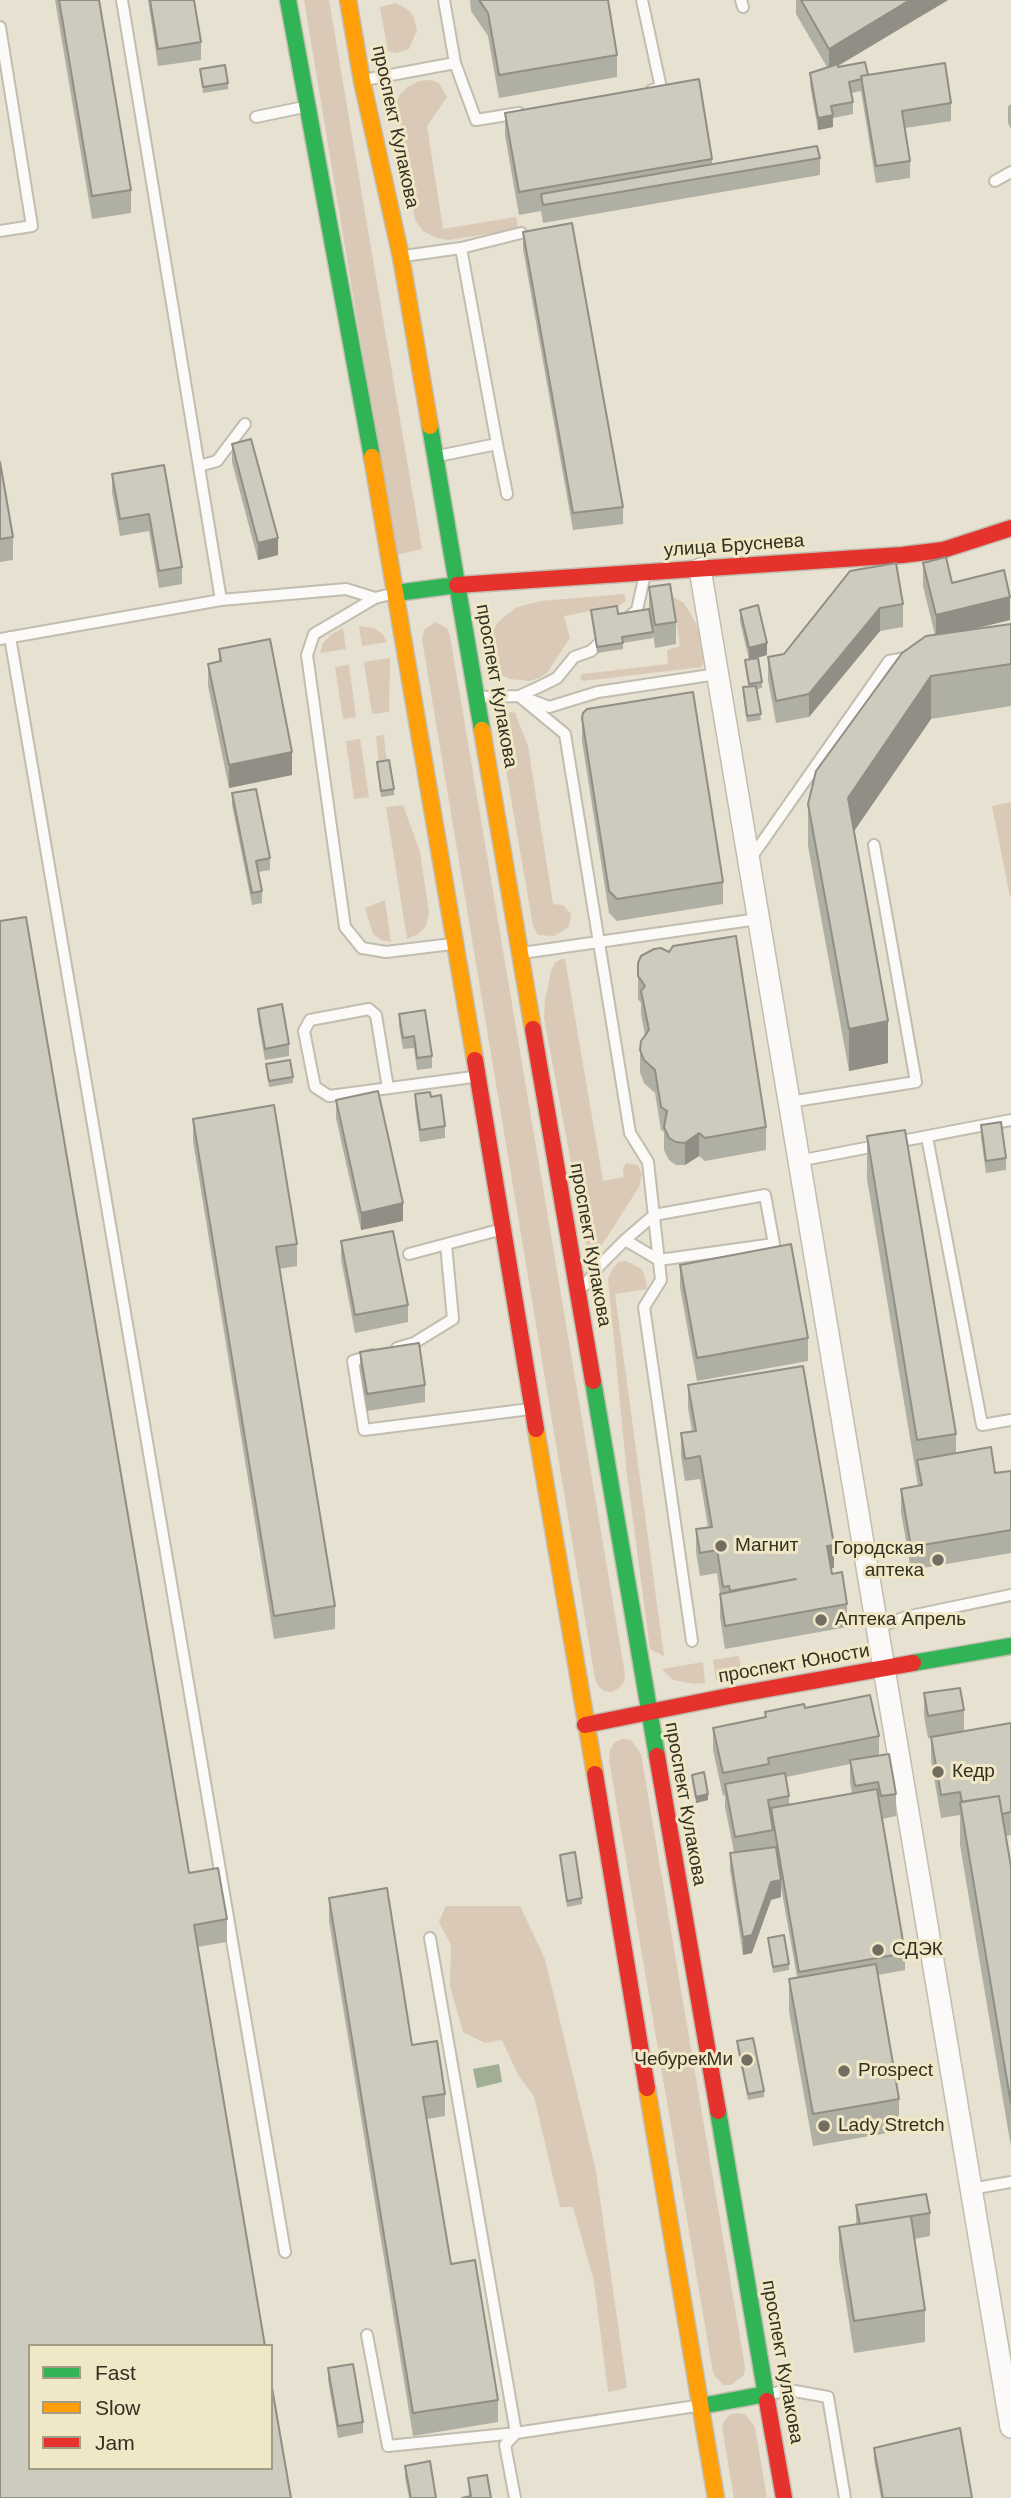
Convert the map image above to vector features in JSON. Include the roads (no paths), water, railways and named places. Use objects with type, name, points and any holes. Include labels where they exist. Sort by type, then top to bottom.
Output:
[{"type":"main road","points":[[288,0],[396,593],[716,2498]]},
{"type":"main road","name":"проспект Кулакова","points":[[348,0],[362,81],[401,257],[784,2498]]},
{"type":"main road","name":"улица Бруснева","points":[[396,593],[457,585],[902,555],[943,550],[1011,528]]},
{"type":"main road","name":"проспект Юности","points":[[585,1725],[1011,1647]]},
{"type":"main road","points":[[701,2406],[766,2395]]},
{"type":"street","points":[[700,569],[883,1670],[1009,2402],[1011,2427]]},
{"type":"lane","points":[[122,0],[221,600]]},
{"type":"lane","points":[[444,0],[454,63],[475,120],[528,111]]},
{"type":"lane","points":[[634,93],[661,88],[642,0]]},
{"type":"lane","points":[[0,27],[5,84],[32,226],[0,231]]},
{"type":"lane","points":[[362,81],[454,63]]},
{"type":"lane","points":[[256,117],[307,107]]},
{"type":"lane","points":[[995,181],[1011,172]]},
{"type":"lane","points":[[401,257],[461,248],[521,233]]},
{"type":"lane","points":[[461,248],[507,495]]},
{"type":"lane","points":[[199,466],[217,461],[245,424]]},
{"type":"lane","points":[[435,456],[497,444]]},
{"type":"lane","points":[[476,698],[519,695],[557,678],[574,657],[591,651],[637,610],[645,573]]},
{"type":"lane","points":[[285,2252],[5,638],[221,600],[346,589],[375,598]]},
{"type":"lane","points":[[396,593],[375,598],[314,634],[307,654],[345,927],[362,948],[386,952],[454,944]]},
{"type":"lane","points":[[748,862],[888,661],[929,655]]},
{"type":"lane","points":[[519,695],[549,707],[598,692],[718,674]]},
{"type":"lane","points":[[519,695],[565,734],[630,1133],[648,1162],[661,1280],[644,1307],[692,1641]]},
{"type":"lane","points":[[789,1102],[916,1082],[874,845]]},
{"type":"lane","points":[[520,953],[758,919]]},
{"type":"lane","points":[[388,1088],[376,1015],[369,1009],[310,1020],[304,1031],[314,1087],[329,1096],[477,1076]]},
{"type":"lane","points":[[798,1161],[1011,1120]]},
{"type":"lane","points":[[927,1137],[982,1425],[1011,1420]]},
{"type":"lane","points":[[578,1295],[600,1265],[625,1240],[654,1215],[765,1195],[774,1244],[659,1260],[625,1240]]},
{"type":"lane","points":[[409,1254],[502,1230]]},
{"type":"lane","points":[[446,1245],[453,1319],[414,1343],[353,1360],[364,1430],[532,1408]]},
{"type":"lane","points":[[876,1628],[906,1617],[1011,1595]]},
{"type":"lane","points":[[430,1938],[516,2433]]},
{"type":"lane","points":[[971,2189],[1011,2182]]},
{"type":"lane","points":[[367,2335],[388,2446],[516,2433],[701,2406]]},
{"type":"lane","points":[[766,2395],[789,2390],[828,2397],[845,2498]]},
{"type":"lane","points":[[515,2498],[505,2445],[516,2433]]},
{"type":"place","name":"Магнит","points":[[721,1546]]},
{"type":"place","name":"Городская аптека","points":[[938,1560]]},
{"type":"place","name":"Аптека Апрель","points":[[821,1620]]},
{"type":"place","name":"Кедр","points":[[938,1772]]},
{"type":"place","name":"СДЭК","points":[[878,1950]]},
{"type":"place","name":"ЧебурекМи","points":[[747,2060]]},
{"type":"place","name":"Prospect","points":[[844,2071]]},
{"type":"place","name":"Lady Stretch","points":[[824,2126]]}]
